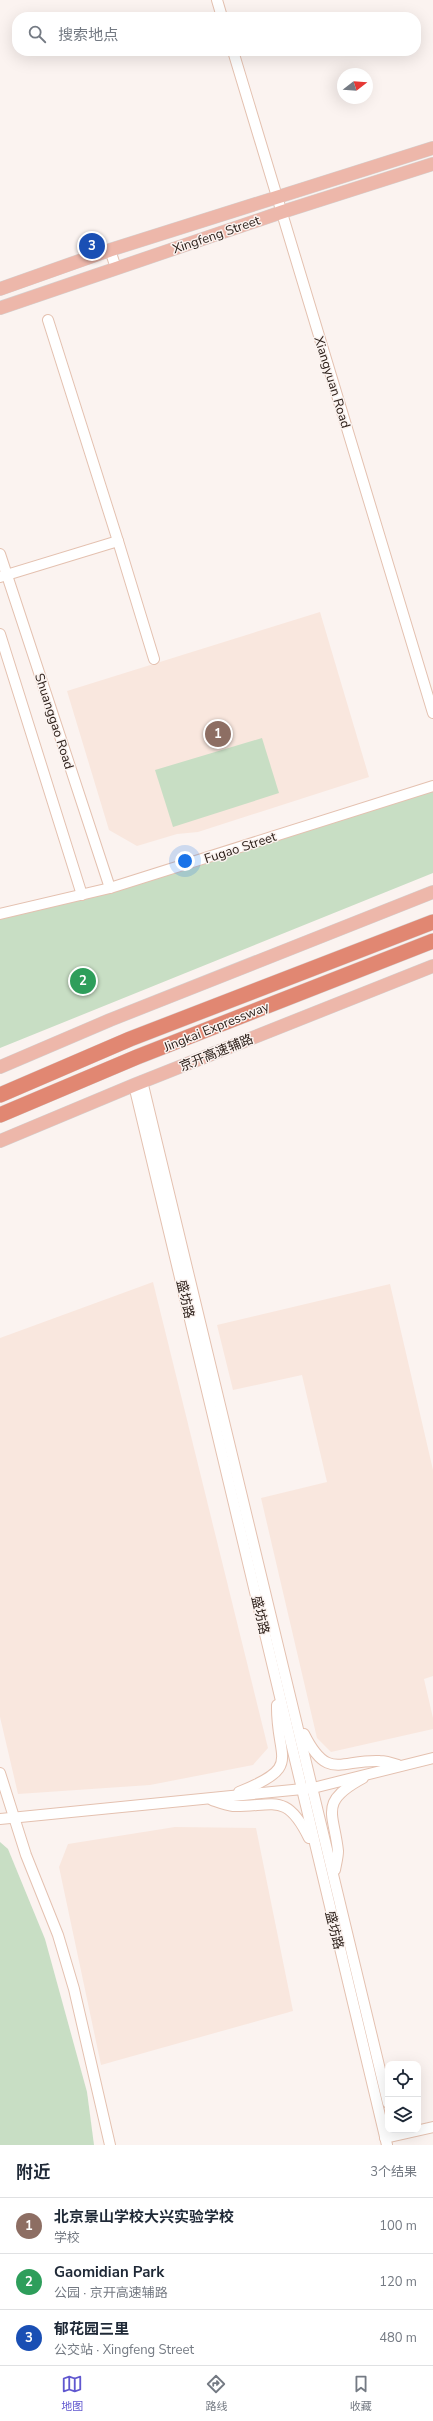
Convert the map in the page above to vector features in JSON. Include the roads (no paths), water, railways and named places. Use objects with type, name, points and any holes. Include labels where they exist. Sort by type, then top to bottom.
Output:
[{"type":"highway","name":"Jingkai Expressway","points":[[0,1095],[137,1036],[433,922]]},
{"type":"highway","name":"Jingkai Expressway","points":[[0,1115],[137,1057],[433,941]]},
{"type":"main road","name":"Xingfeng Street","points":[[0,289],[110,250],[277,196],[433,148]]},
{"type":"main road","name":"Xingfeng Street","points":[[0,308],[282,212],[433,164]]},
{"type":"main road","points":[[0,1067],[110,1020],[433,892]]},
{"type":"main road","name":"京开高速辅路","points":[[0,1141],[138,1083],[433,966]]},
{"type":"street","points":[[217,0],[221,12]]},
{"type":"street","name":"Xiangyuan Road","points":[[235,56],[433,713]]},
{"type":"street","points":[[110,250],[116,268]]},
{"type":"street","points":[[48,320],[154,659]]},
{"type":"street","points":[[3,576],[118,541]]},
{"type":"street","name":"Shuanggao Road","points":[[0,554],[3,576],[110,888]]},
{"type":"street","name":"Shuanggao Road","points":[[0,634],[82,895]]},
{"type":"street","name":"Fugao Street","points":[[0,914],[110,888],[433,786]]},
{"type":"street","name":"盛坊路","points":[[138,1083],[301,1789],[386,2142]]},
{"type":"street","name":"盛坊路","points":[[138,1083],[296,1717],[387,2097]]},
{"type":"street","points":[[228,1796],[258,1784],[278,1771],[283,1760],[277,1719],[278,1689]]},
{"type":"street","points":[[296,1717],[309,1744],[322,1759],[336,1766],[380,1761],[402,1765]]},
{"type":"street","points":[[0,1819],[313,1788],[433,1758]]},
{"type":"street","points":[[334,1876],[338,1852],[330,1810],[334,1801],[346,1789],[376,1772]]},
{"type":"street","points":[[0,1773],[13,1817],[58,1935],[74,1989],[110,2145]]},
{"type":"street","points":[[206,1798],[232,1806],[263,1803],[278,1804],[289,1810],[304,1828],[316,1853]]},
{"type":"street","points":[[386,2142],[396,2137],[433,2127]]},
{"type":"place","name":"郁花园三里","points":[[92,246]]},
{"type":"place","name":"北京景山学校大兴实验学校","points":[[218,734]]},
{"type":"place","name":"Gaomidian Park","points":[[83,981]]}]
